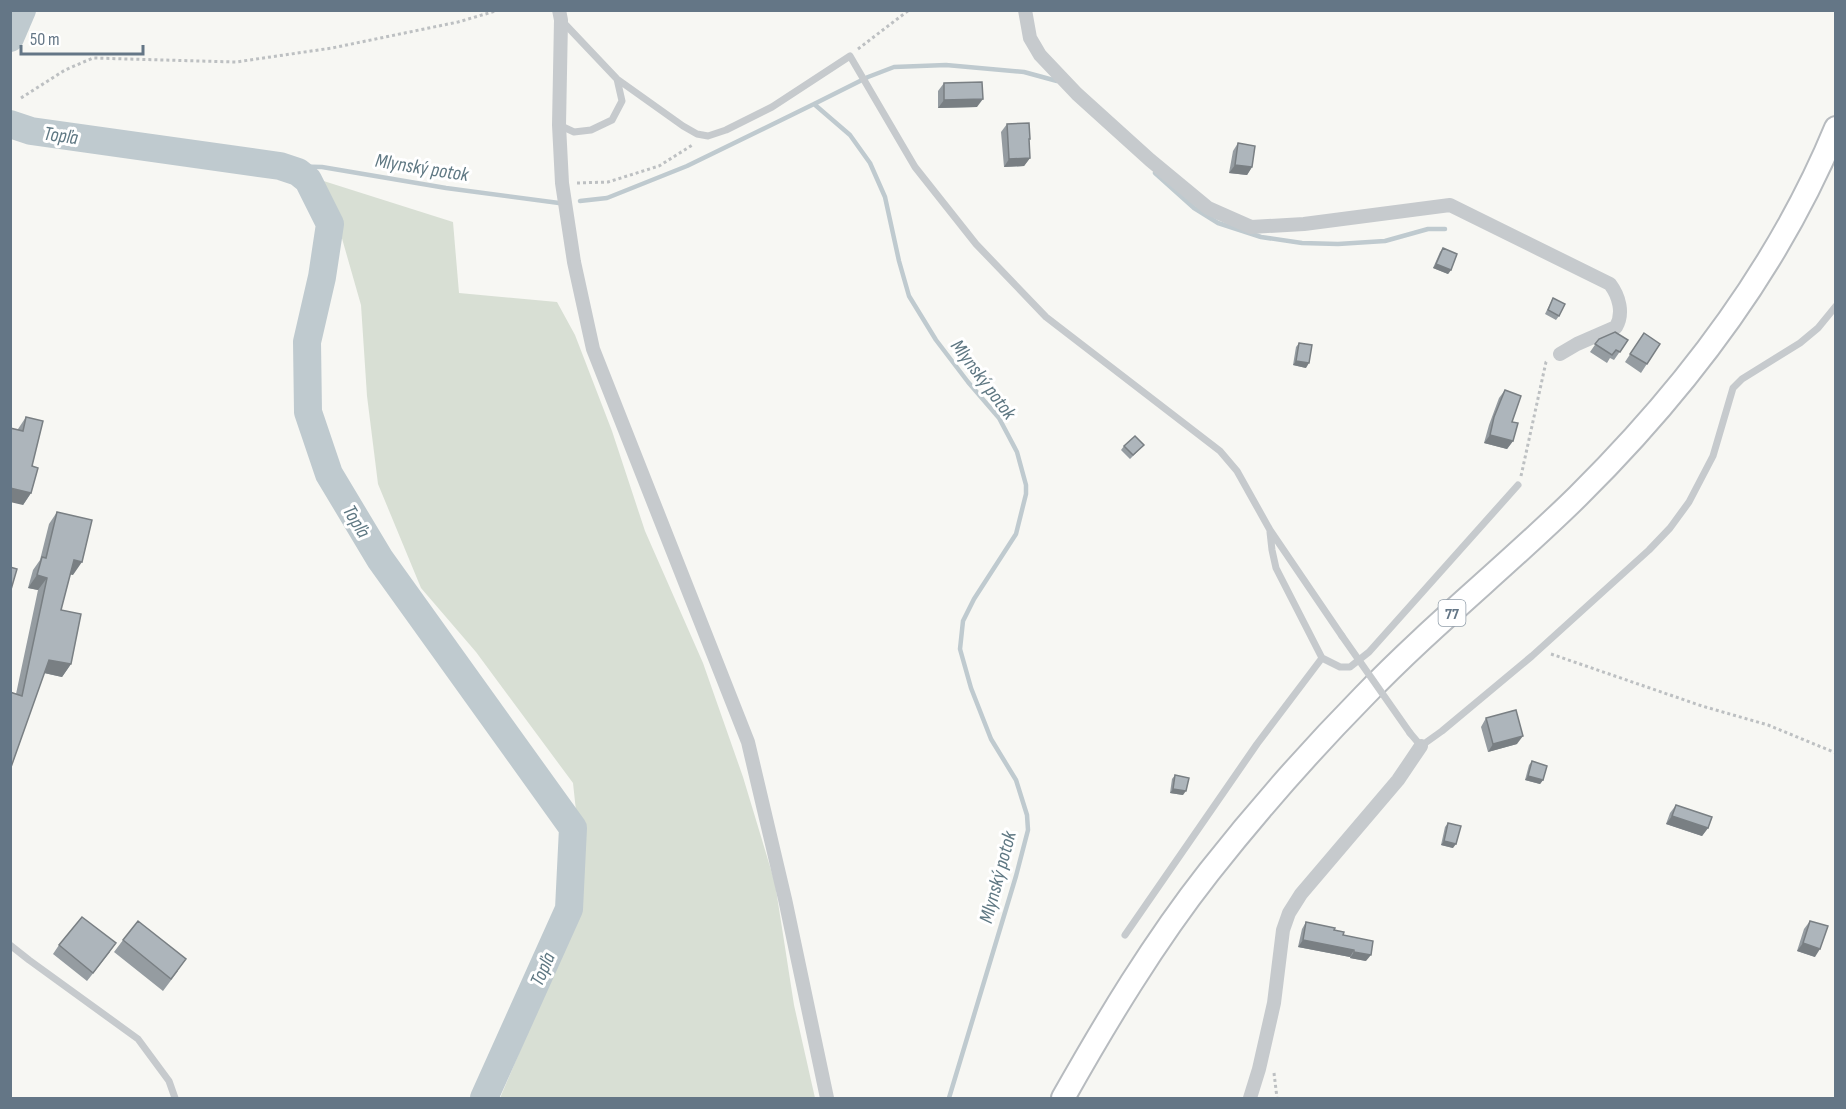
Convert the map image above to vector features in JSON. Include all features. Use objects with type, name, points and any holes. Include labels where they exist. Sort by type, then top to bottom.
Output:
[{"type":"main road","name":"77","points":[[1063,1098],[1162,937],[1209,872],[1263,807],[1363,696],[1577,497],[1637,436],[1683,382],[1726,326],[1761,274],[1791,224],[1836,128]]},
{"type":"street","points":[[1025,10],[1030,38],[1040,55],[1077,94],[1150,160],[1208,208],[1251,227],[1304,224],[1450,205],[1610,284],[1616,292],[1620,308],[1620,321],[1616,327],[1560,354]]},
{"type":"street","points":[[560,15],[559,125],[563,189],[574,262],[593,349],[748,742],[785,899],[827,1098]]},
{"type":"street","points":[[1250,1098],[1274,1003],[1283,930],[1289,913],[1300,894],[1398,780],[1421,746]]},
{"type":"lane","points":[[560,15],[617,79],[682,126],[697,134],[708,136],[726,130],[772,107],[850,56],[915,167],[976,244],[1046,317],[1220,451],[1237,471],[1270,530],[1421,746],[1532,656],[1649,550],[1670,528],[1689,502],[1713,456],[1733,388],[1742,379],[1818,328],[1836,306]]},
{"type":"lane","points":[[559,125],[574,132],[591,130],[612,120],[622,101],[617,79]]},
{"type":"lane","points":[[1270,530],[1276,568],[1322,658],[1340,667],[1350,667],[1369,652],[1518,485]]},
{"type":"lane","points":[[1125,935],[1257,744],[1322,658]]},
{"type":"lane","points":[[10,945],[138,1039],[169,1081],[175,1098]]},
{"type":"path","points":[[21,98],[65,69],[93,58],[236,62],[332,48],[458,22],[499,10]]},
{"type":"path","points":[[850,56],[909,10]]},
{"type":"path","points":[[563,189],[608,182],[659,166],[708,136]]},
{"type":"path","points":[[1518,485],[1546,362],[1560,354]]},
{"type":"path","points":[[1532,656],[1552,654],[1702,706],[1768,725],[1836,753]]},
{"type":"shaded area","points":[[311,177],[453,222],[459,293],[557,302],[575,335],[612,431],[645,531],[703,663],[743,777],[775,883],[794,1005],[815,1098],[500,1098],[545,992],[582,866],[573,783],[476,652],[421,588],[378,484],[367,396],[361,305],[335,214]]},
{"type":"building","points":[[982,82],[983,99],[944,100],[944,83]]},
{"type":"building","points":[[1029,123],[1030,158],[1009,159],[1007,124]]},
{"type":"building","points":[[1238,143],[1255,146],[1252,167],[1235,165]]},
{"type":"building","points":[[1443,248],[1457,254],[1451,270],[1436,264]]},
{"type":"building","points":[[1553,298],[1565,304],[1559,316],[1548,310]]},
{"type":"building","points":[[1615,332],[1628,340],[1620,352],[1616,350],[1612,355],[1595,344],[1599,339]]},
{"type":"building","points":[[1644,333],[1660,344],[1647,364],[1630,354]]},
{"type":"building","points":[[1299,343],[1312,345],[1309,363],[1296,361]]},
{"type":"building","points":[[1505,390],[1521,396],[1512,422],[1518,423],[1513,441],[1490,435],[1494,417]]},
{"type":"building","points":[[26,417],[43,421],[32,466],[38,468],[31,493],[10,488],[10,428],[23,431]]},
{"type":"building","points":[[1135,436],[1144,445],[1133,455],[1124,446]]},
{"type":"building","points":[[57,512],[92,520],[82,562],[74,560],[61,610],[81,614],[71,664],[49,660],[10,770],[10,692],[22,696],[47,578],[37,575],[42,557],[46,558]]},
{"type":"building","points":[[10,567],[17,569],[10,593]]},
{"type":"building","points":[[1516,710],[1523,736],[1493,744],[1486,718]]},
{"type":"building","points":[[1532,761],[1547,766],[1543,780],[1528,776]]},
{"type":"building","points":[[1175,775],[1189,778],[1186,791],[1173,789]]},
{"type":"building","points":[[1676,805],[1712,817],[1708,828],[1672,816]]},
{"type":"building","points":[[1448,823],[1461,826],[1456,844],[1444,841]]},
{"type":"building","points":[[82,917],[116,943],[93,973],[59,945]]},
{"type":"building","points":[[138,921],[186,959],[171,979],[123,940]]},
{"type":"building","points":[[1810,921],[1828,926],[1820,949],[1803,943]]},
{"type":"building","points":[[1306,922],[1335,928],[1334,930],[1344,932],[1343,935],[1373,941],[1371,955],[1303,940]]},
{"type":"waterway","name":"Topľa","points":[[10,38],[22,10]]},
{"type":"waterway","points":[[814,104],[868,77],[894,67],[946,65],[1024,72],[1057,81]]},
{"type":"waterway","name":"Mlynský potok","points":[[580,201],[607,198],[687,166],[814,104],[850,135],[870,163],[885,197],[909,296],[936,340],[999,418],[1017,452],[1026,485],[1026,494],[1016,534],[974,599],[963,621],[960,649],[971,688],[991,739],[1016,780],[1027,815],[1028,830],[949,1098]]},
{"type":"waterway","name":"Topľa","points":[[10,124],[31,131],[280,166],[298,172],[308,180],[330,224],[322,277],[307,342],[308,412],[329,474],[380,559],[573,828],[569,909],[484,1098]]},
{"type":"waterway","name":"Mlynský potok","points":[[280,166],[322,167],[446,188],[559,203]]},
{"type":"waterway","points":[[1155,173],[1194,208],[1218,223],[1261,237],[1302,243],[1338,244],[1385,241],[1428,229],[1445,229]]}]
